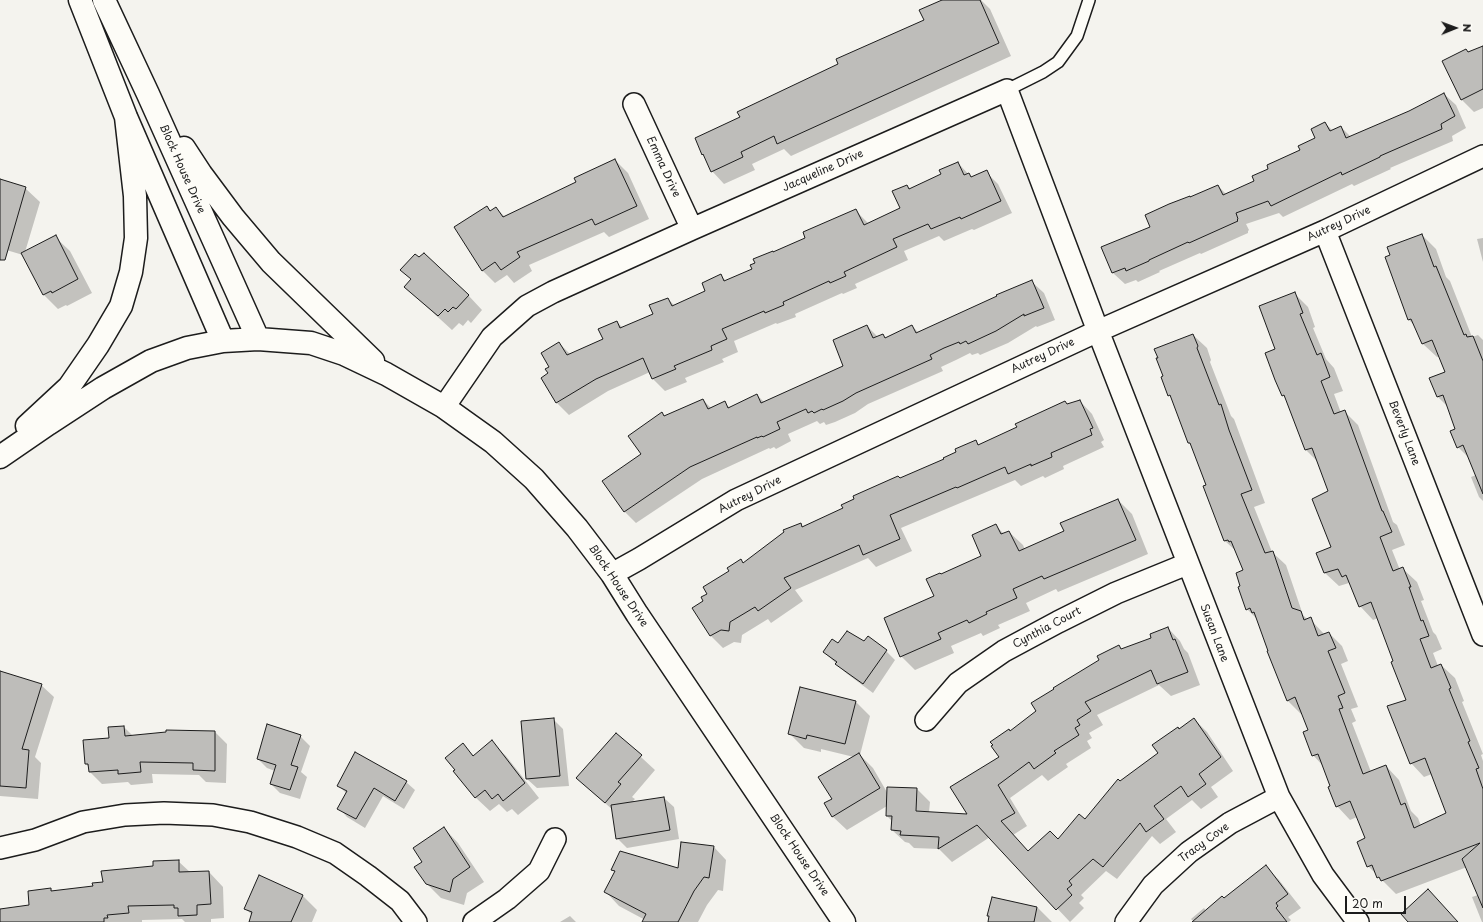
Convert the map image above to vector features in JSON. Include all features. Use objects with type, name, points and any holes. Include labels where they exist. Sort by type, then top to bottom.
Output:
[{"type":"street","points":[[80,0],[126,117],[223,341]]},
{"type":"street","name":"Block House Drive","points":[[104,0],[258,339]]},
{"type":"street","points":[[1007,90],[1098,331]]},
{"type":"street","name":"Jacqueline Drive","points":[[444,407],[492,337],[527,306],[554,292],[692,229],[1007,90]]},
{"type":"street","points":[[148,94],[201,174],[233,217],[271,262],[386,374]]},
{"type":"street","name":"Emma Drive","points":[[634,104],[692,229]]},
{"type":"street","points":[[0,451],[69,386],[98,345],[121,306],[131,272],[136,238],[135,196],[126,117]]},
{"type":"street","name":"Autrey Drive","points":[[612,574],[736,500],[1098,331],[1325,231],[1483,156]]},
{"type":"street","name":"Beverly Lane","points":[[1325,231],[1483,635]]},
{"type":"street","name":"Susan Lane","points":[[1098,331],[1187,564],[1279,797],[1323,875],[1358,922]]},
{"type":"street","name":"Block House Drive","points":[[0,457],[103,388],[151,361],[187,348],[223,341],[258,339],[311,343],[344,354],[386,374],[444,407],[493,442],[534,479],[577,528],[612,574],[637,614],[844,922]]},
{"type":"street","name":"Cynthia Court","points":[[926,720],[958,683],[1004,651],[1116,593],[1187,564]]},
{"type":"street","name":"Tracy Cove","points":[[1126,922],[1153,885],[1189,852],[1230,823],[1279,797]]},
{"type":"street","points":[[0,848],[35,840],[83,822],[125,815],[164,812],[213,816],[250,822],[297,837],[335,853],[400,901],[416,922]]},
{"type":"street","points":[[474,922],[507,899],[539,871],[555,839]]},
{"type":"lane","points":[[1007,90],[1044,72],[1058,62],[1077,36],[1089,0]]},
{"type":"building","points":[[942,0],[980,0],[999,43],[777,144],[774,136],[741,152],[743,157],[711,172],[695,138],[740,117],[737,112],[838,64],[836,59],[924,20],[919,10]]},
{"type":"building","points":[[1483,46],[1483,89],[1461,100],[1442,61],[1466,49],[1468,52]]},
{"type":"building","points":[[1444,93],[1455,116],[1441,124],[1442,129],[1380,156],[1342,175],[1341,172],[1271,206],[1268,201],[1236,213],[1238,221],[1189,243],[1188,242],[1126,271],[1125,268],[1112,273],[1101,247],[1150,227],[1145,215],[1218,185],[1223,195],[1254,181],[1252,176],[1268,169],[1267,165],[1300,150],[1298,146],[1315,138],[1311,129],[1325,122],[1330,131],[1341,126],[1346,138],[1409,111]]},
{"type":"building","points":[[615,159],[637,206],[595,225],[592,219],[517,252],[520,257],[501,270],[495,262],[482,271],[454,227],[487,206],[490,211],[496,207],[503,217],[576,182],[574,178]]},
{"type":"building","points":[[958,162],[964,175],[969,173],[971,177],[987,170],[1001,201],[961,219],[960,217],[931,229],[928,224],[893,239],[897,247],[844,272],[846,276],[830,283],[829,281],[783,302],[784,305],[765,313],[764,311],[722,329],[727,339],[711,346],[712,350],[674,366],[676,369],[652,379],[643,358],[596,379],[556,403],[541,378],[548,373],[545,369],[549,367],[541,353],[559,342],[567,355],[603,339],[598,329],[617,321],[620,328],[653,314],[649,305],[668,298],[672,306],[705,291],[702,283],[721,274],[724,281],[752,269],[750,265],[755,263],[753,259],[805,238],[803,232],[856,209],[864,225],[900,208],[892,191],[907,185],[909,189],[941,174],[939,170]]},
{"type":"building","points":[[0,179],[26,187],[5,260],[0,260]]},
{"type":"building","points":[[1422,234],[1434,267],[1436,266],[1464,335],[1466,334],[1467,337],[1473,336],[1483,361],[1483,494],[1463,445],[1457,448],[1450,431],[1455,429],[1443,395],[1437,397],[1429,378],[1445,372],[1432,340],[1422,344],[1411,319],[1408,320],[1385,257],[1390,255],[1387,247]]},
{"type":"building","points":[[56,235],[78,279],[52,293],[51,291],[43,295],[21,253]]},
{"type":"building","points":[[424,253],[469,295],[456,309],[453,307],[448,312],[445,309],[438,316],[404,287],[411,279],[400,270],[415,254],[419,257]]},
{"type":"building","points":[[1032,280],[1044,308],[1024,316],[1024,314],[996,331],[968,344],[966,341],[960,344],[959,342],[944,348],[930,355],[932,359],[856,393],[823,410],[808,413],[806,409],[777,422],[780,429],[763,437],[757,437],[690,467],[624,512],[602,481],[641,454],[628,436],[662,412],[664,416],[703,399],[708,409],[725,401],[728,408],[757,394],[761,403],[843,366],[833,340],[867,325],[873,338],[883,334],[885,338],[912,325],[916,333],[997,296],[996,295]]},
{"type":"building","points":[[1295,292],[1303,313],[1300,314],[1317,355],[1321,353],[1330,377],[1321,381],[1334,414],[1345,410],[1382,511],[1392,532],[1380,537],[1393,571],[1403,567],[1411,587],[1409,587],[1421,621],[1423,620],[1429,636],[1420,639],[1431,668],[1441,664],[1451,688],[1449,689],[1470,741],[1468,742],[1479,768],[1476,769],[1483,789],[1483,908],[1462,859],[1480,843],[1381,881],[1379,877],[1377,878],[1372,865],[1367,867],[1357,842],[1365,838],[1350,801],[1336,807],[1318,754],[1312,756],[1303,732],[1308,730],[1295,697],[1287,701],[1267,651],[1254,612],[1252,613],[1250,608],[1246,610],[1238,587],[1240,586],[1236,573],[1243,570],[1231,541],[1224,541],[1203,486],[1206,485],[1190,443],[1188,443],[1170,395],[1168,396],[1161,377],[1163,376],[1154,349],[1193,334],[1219,405],[1221,404],[1229,430],[1252,490],[1241,494],[1265,553],[1273,551],[1292,608],[1301,611],[1304,620],[1311,617],[1318,636],[1329,632],[1336,648],[1328,651],[1345,693],[1338,696],[1343,708],[1339,709],[1363,774],[1386,765],[1401,805],[1405,803],[1414,828],[1446,813],[1425,758],[1410,764],[1387,706],[1406,700],[1391,662],[1393,661],[1371,602],[1359,607],[1346,575],[1342,577],[1338,569],[1324,573],[1316,553],[1331,547],[1312,499],[1328,491],[1312,448],[1305,450],[1284,395],[1282,396],[1275,380],[1265,353],[1275,349],[1259,306]]},
{"type":"building","points":[[1080,400],[1093,428],[1090,429],[1092,435],[1051,453],[1052,457],[1031,466],[1031,464],[1008,474],[1005,467],[890,515],[900,539],[863,555],[859,545],[784,578],[791,588],[758,611],[755,607],[730,622],[729,631],[721,630],[710,636],[692,608],[703,601],[701,597],[707,594],[703,587],[729,571],[727,568],[741,559],[743,563],[784,532],[783,530],[801,523],[802,527],[843,508],[841,505],[854,499],[853,496],[898,476],[900,478],[944,459],[943,458],[956,452],[955,449],[976,440],[978,445],[1017,427],[1015,424],[1065,401],[1067,404]]},
{"type":"building","points":[[1118,499],[1136,540],[1044,579],[1042,576],[1013,589],[1017,598],[986,612],[987,614],[969,623],[967,620],[938,633],[941,639],[900,657],[884,618],[934,596],[926,579],[981,556],[972,535],[996,524],[1001,534],[1009,531],[1019,551],[1064,531],[1060,523]]},
{"type":"building","points":[[1168,627],[1173,640],[1175,639],[1188,672],[1157,684],[1151,670],[1085,702],[1091,711],[1077,720],[1080,725],[1075,728],[1079,735],[1054,751],[1056,753],[1034,769],[1029,762],[998,785],[1015,813],[1001,821],[1028,851],[1050,831],[1058,839],[1079,814],[1085,819],[1118,779],[1120,781],[1158,753],[1152,745],[1194,718],[1221,757],[1199,774],[1206,784],[1188,797],[1181,786],[1154,806],[1164,819],[1146,832],[1140,823],[1103,867],[1093,859],[1069,881],[1072,885],[1067,889],[1072,895],[1056,910],[977,825],[938,849],[939,837],[900,835],[901,831],[891,830],[892,816],[886,816],[887,787],[917,788],[916,811],[967,814],[950,787],[999,757],[991,746],[993,745],[990,742],[1009,729],[1010,731],[1036,711],[1031,703],[1099,660],[1097,656],[1119,645],[1121,649],[1151,638],[1150,634]]},
{"type":"building","points":[[847,631],[864,641],[868,636],[887,650],[863,684],[835,664],[837,662],[823,652],[832,639],[838,643]]},
{"type":"building","points":[[0,671],[42,684],[22,749],[29,750],[26,788],[0,786]]},
{"type":"building","points":[[800,687],[856,701],[845,744],[807,735],[806,739],[788,734]]},
{"type":"building","points":[[554,718],[560,776],[526,779],[521,721]]},
{"type":"building","points":[[267,724],[301,735],[291,765],[298,767],[290,790],[270,784],[276,765],[257,759]]},
{"type":"building","points":[[124,726],[125,736],[166,732],[166,730],[215,731],[215,771],[193,770],[193,763],[140,762],[141,772],[118,774],[118,770],[89,772],[88,764],[85,764],[83,740],[109,738],[108,727]]},
{"type":"building","points":[[616,733],[642,755],[618,782],[621,784],[605,803],[576,778]]},
{"type":"building","points":[[492,740],[525,783],[503,801],[498,794],[492,799],[485,790],[475,798],[453,771],[455,770],[445,758],[463,743],[473,756]]},
{"type":"building","points":[[355,752],[407,781],[395,801],[374,788],[356,819],[337,809],[347,791],[337,786]]},
{"type":"building","points":[[859,753],[880,788],[832,817],[824,803],[832,799],[818,777]]},
{"type":"building","points":[[664,797],[670,830],[616,839],[611,805]]},
{"type":"building","points":[[444,827],[470,867],[453,879],[450,892],[426,884],[414,867],[422,862],[413,848]]},
{"type":"building","points":[[681,842],[714,846],[709,878],[704,877],[694,891],[678,922],[642,922],[646,914],[604,892],[615,871],[611,870],[620,851],[678,868]]},
{"type":"building","points":[[179,860],[179,872],[209,871],[211,904],[197,905],[197,915],[178,916],[178,908],[174,908],[174,905],[128,906],[129,913],[107,915],[108,918],[104,918],[104,922],[0,922],[0,909],[29,905],[28,891],[51,888],[51,891],[93,886],[92,883],[103,882],[101,871],[153,866],[153,861]]},
{"type":"building","points":[[1266,865],[1288,894],[1276,903],[1278,906],[1276,908],[1287,922],[1192,922],[1222,896],[1224,898]]},
{"type":"building","points":[[259,875],[303,895],[291,922],[249,922],[252,912],[244,909]]},
{"type":"building","points":[[1428,889],[1458,922],[1408,922],[1401,914]]},
{"type":"building","points":[[992,897],[1037,907],[1034,922],[988,922],[989,916],[987,916]]}]
